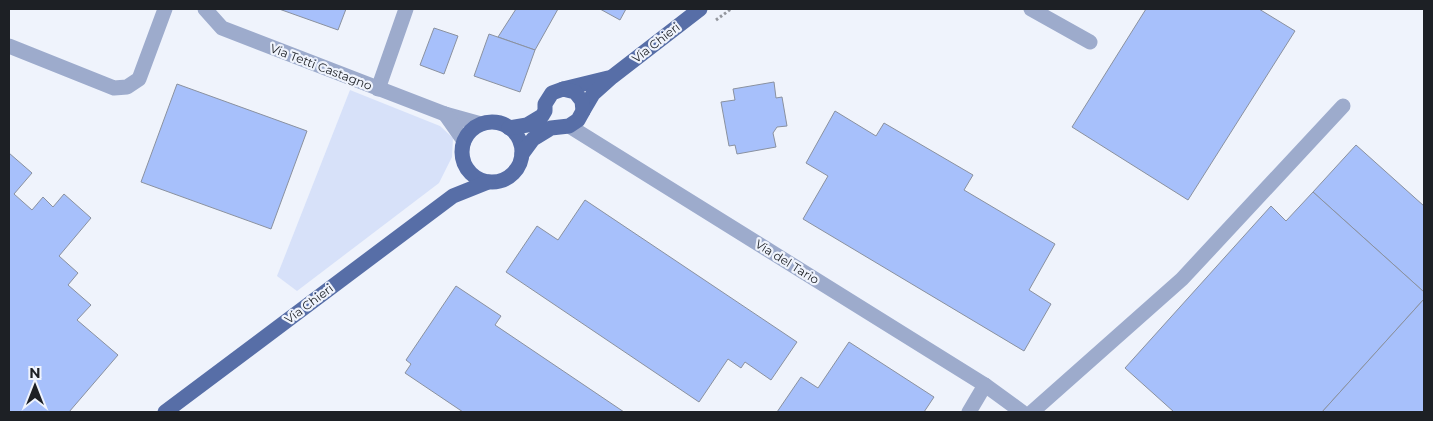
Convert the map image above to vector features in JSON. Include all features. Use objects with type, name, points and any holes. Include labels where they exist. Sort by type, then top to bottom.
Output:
[{"type":"main road","name":"Via Chieri","points":[[165,412],[453,196],[488,182],[498,182],[507,178],[520,163],[522,154],[533,139],[550,128],[577,119],[593,94],[612,77],[700,9]]},
{"type":"main road","name":"Via Chieri","points":[[481,124],[491,122],[509,128],[527,125],[542,116],[552,93],[612,77]]},
{"type":"main road","points":[[563,89],[575,92],[582,101],[577,119]]},
{"type":"main road","points":[[481,124],[472,130],[464,141],[462,156],[464,166],[470,174],[488,182]]},
{"type":"main road","points":[[509,128],[516,135],[522,154]]},
{"type":"main road","points":[[453,196],[464,166]]},
{"type":"street","points":[[9,46],[114,88],[127,87],[139,79],[165,9]]},
{"type":"street","points":[[194,9],[205,9]]},
{"type":"street","name":"Via Tetti Castagno","points":[[205,9],[222,28],[445,114],[481,124]]},
{"type":"street","points":[[378,89],[406,9]]},
{"type":"street","points":[[1031,9],[1090,42]]},
{"type":"street","points":[[1032,412],[1182,279],[1343,106]]},
{"type":"street","points":[[445,114],[464,141]]},
{"type":"street","name":"Via del Tario","points":[[577,119],[589,139],[986,385],[1022,412]]},
{"type":"street","points":[[969,412],[986,385]]},
{"type":"shaded area","points":[[350,90],[440,126],[453,138],[452,157],[439,183],[297,291],[277,276]]},
{"type":"building","points":[[279,9],[346,9],[338,30]]},
{"type":"building","points":[[516,9],[558,9],[535,50],[498,37]]},
{"type":"building","points":[[600,9],[626,9],[620,20]]},
{"type":"building","points":[[1146,9],[1259,9],[1295,31],[1188,200],[1072,127]]},
{"type":"building","points":[[434,28],[458,36],[444,74],[420,65]]},
{"type":"building","points":[[489,34],[535,50],[520,92],[474,76]]},
{"type":"building","points":[[774,82],[776,98],[782,97],[787,126],[777,127],[773,133],[776,147],[737,154],[735,145],[729,146],[721,102],[735,100],[733,89]]},
{"type":"building","points":[[177,84],[307,131],[271,229],[141,182]]},
{"type":"building","points":[[835,111],[876,136],[884,123],[973,175],[964,190],[1055,244],[1029,290],[1051,304],[1024,351],[803,219],[828,176],[806,163]]},
{"type":"building","points":[[1356,145],[1424,206],[1424,292],[1313,192]]},
{"type":"building","points":[[9,153],[32,173],[14,194],[32,210],[43,197],[53,207],[64,194],[91,218],[59,256],[78,273],[68,285],[91,305],[77,320],[118,355],[69,412],[9,412]]},
{"type":"building","points":[[1313,192],[1424,292],[1424,299],[1322,412],[1174,412],[1125,368],[1271,206],[1286,221]]},
{"type":"building","points":[[585,200],[797,342],[771,380],[745,362],[741,368],[728,359],[699,402],[506,272],[537,226],[558,240]]},
{"type":"building","points":[[456,286],[501,316],[495,325],[624,412],[463,412],[405,373],[411,364],[406,360]]},
{"type":"building","points":[[1424,299],[1424,412],[1322,412]]},
{"type":"building","points":[[849,342],[934,397],[924,412],[777,412],[801,377],[818,388]]}]
